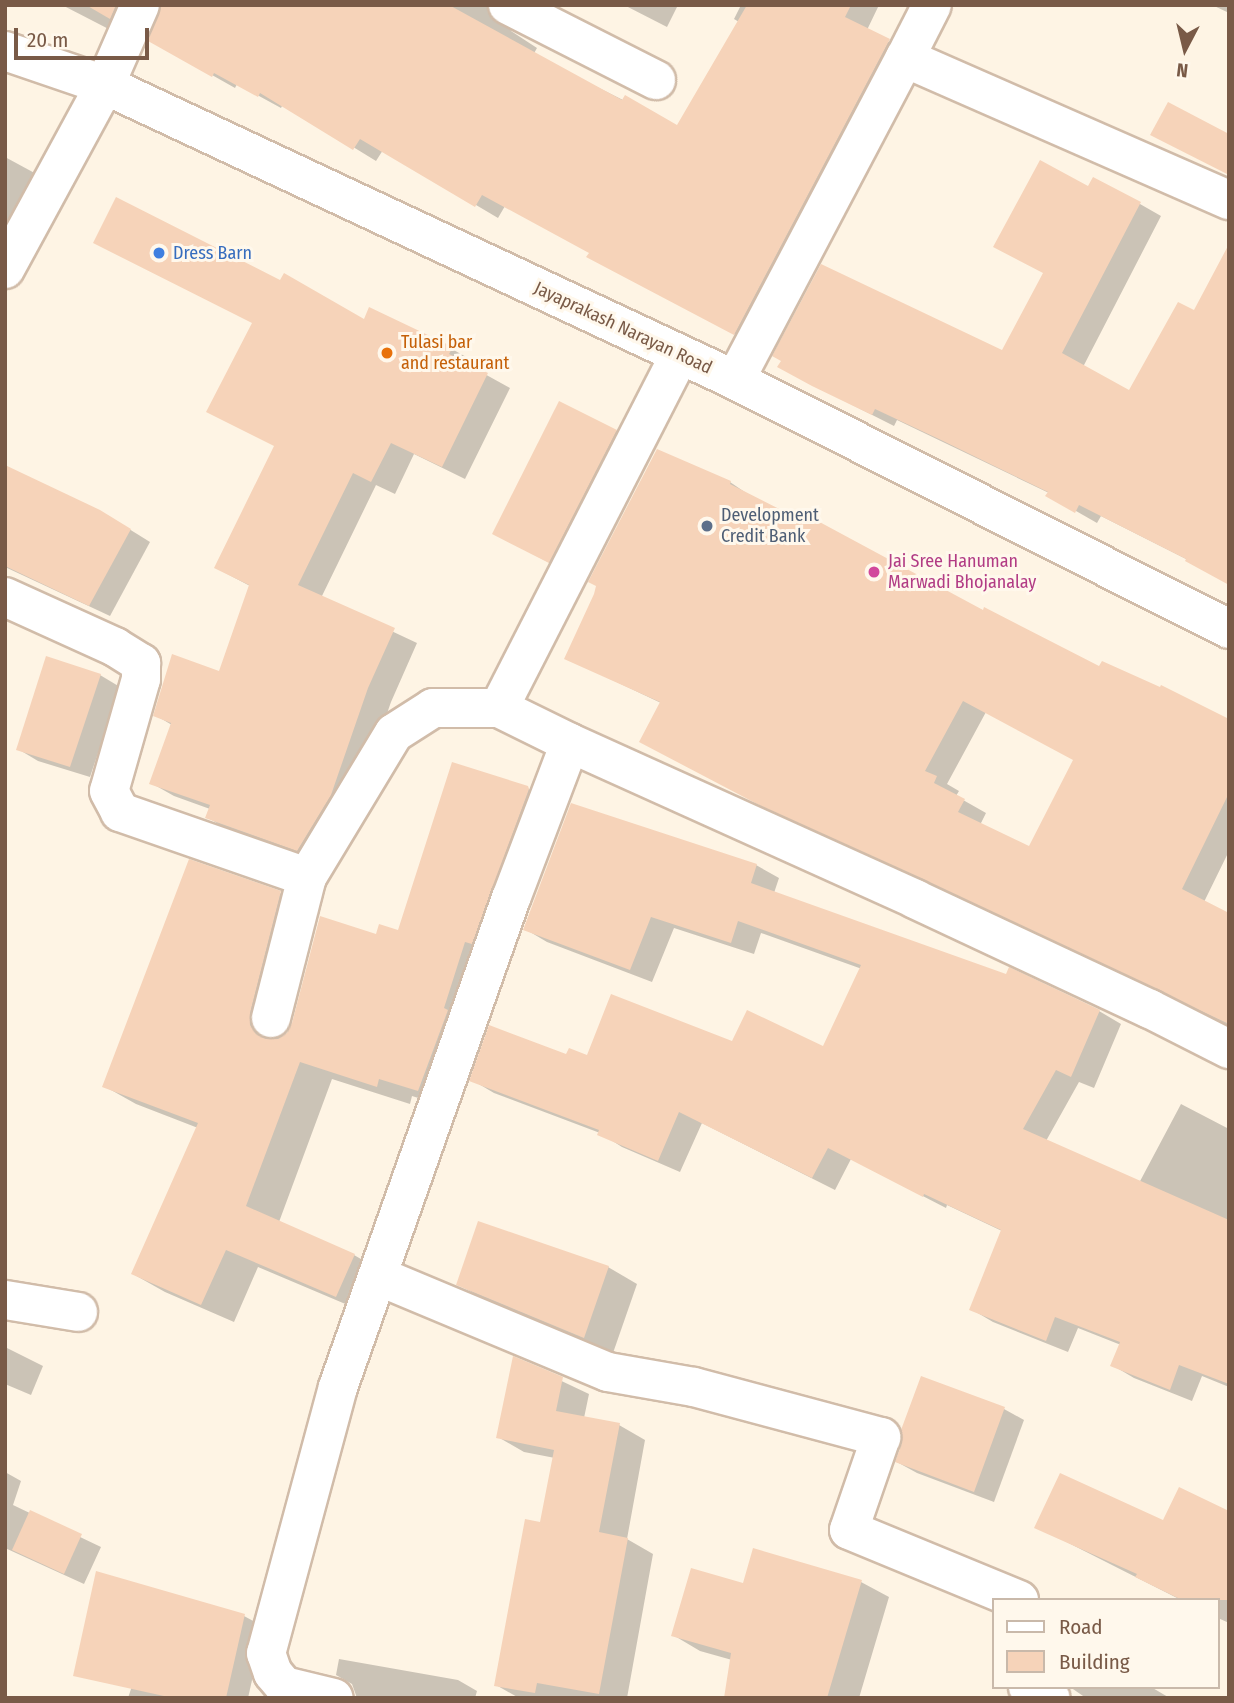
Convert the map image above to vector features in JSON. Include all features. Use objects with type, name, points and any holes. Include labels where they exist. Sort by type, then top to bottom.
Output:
[{"type":"street","points":[[5,269],[105,85],[140,5]]},
{"type":"street","points":[[508,5],[552,15],[656,80]]},
{"type":"street","points":[[735,380],[932,5]]},
{"type":"street","name":"Jayaprakash Narayan Road","points":[[5,51],[105,85],[735,380],[1229,629]]},
{"type":"street","points":[[905,58],[1229,200]]},
{"type":"street","points":[[499,708],[680,355]]},
{"type":"street","points":[[5,597],[115,647],[141,663],[141,679],[108,791],[120,812],[307,877]]},
{"type":"street","points":[[271,1018],[307,877],[394,733],[433,708],[499,708],[570,743],[928,905],[1229,1049]]},
{"type":"street","points":[[334,1698],[284,1686],[273,1673],[266,1653],[338,1387],[511,898],[570,743]]},
{"type":"street","points":[[378,1276],[608,1372],[694,1387],[881,1437],[849,1530],[1014,1598]]},
{"type":"street","points":[[5,1300],[78,1312]]},
{"type":"street","points":[[1032,1689],[1051,1698]]},
{"type":"building","points":[[86,5],[116,5],[110,19]]},
{"type":"building","points":[[161,5],[449,5],[622,100],[625,95],[677,125],[747,5],[851,5],[845,17],[890,39],[734,335],[586,257],[589,253],[482,195],[475,207],[360,139],[353,150],[260,93],[258,97],[214,73],[212,77],[148,41]]},
{"type":"building","points":[[1168,102],[1229,134],[1229,175],[1150,135]]},
{"type":"building","points":[[1040,160],[1088,186],[1093,177],[1141,202],[1062,353],[1129,390],[1178,302],[1194,310],[1229,244],[1229,585],[1185,561],[1186,559],[1079,505],[1075,513],[1045,496],[1048,492],[941,440],[875,409],[872,415],[812,386],[777,367],[781,361],[772,356],[821,264],[1002,350],[1043,273],[993,247]]},
{"type":"building","points":[[116,197],[280,280],[284,273],[364,319],[369,307],[453,347],[449,354],[488,373],[442,467],[391,443],[371,482],[353,473],[298,585],[395,628],[368,688],[331,795],[297,851],[205,818],[210,805],[149,784],[171,723],[153,716],[172,654],[219,671],[249,585],[214,568],[274,446],[206,412],[252,323],[93,243]]},
{"type":"building","points":[[559,401],[617,430],[549,563],[492,534]]},
{"type":"building","points":[[657,449],[731,481],[730,484],[797,518],[801,512],[983,610],[984,607],[1099,666],[1102,661],[1160,687],[1161,685],[1229,719],[1229,793],[1182,889],[1229,913],[1229,1024],[761,806],[639,742],[660,702],[564,659],[594,594],[596,586],[588,582]],"holes":[[[963,701],[1073,760],[1029,846],[958,812],[965,799],[934,783],[937,776],[925,771]]]},
{"type":"building","points":[[5,465],[100,510],[131,529],[89,606],[5,566]]},
{"type":"building","points":[[46,656],[101,674],[70,767],[16,750]]},
{"type":"building","points":[[452,762],[528,786],[529,789],[472,944],[465,942],[444,1008],[448,1010],[418,1091],[379,1079],[377,1087],[300,1062],[246,1206],[355,1254],[336,1297],[226,1250],[201,1305],[131,1274],[198,1123],[102,1087],[189,859],[281,891],[250,1013],[250,1025],[256,1034],[266,1039],[278,1039],[287,1033],[292,1023],[320,916],[376,934],[379,924],[398,930]]},
{"type":"building","points":[[571,803],[757,864],[751,883],[1006,974],[1009,967],[1100,1010],[1071,1077],[1056,1070],[1023,1129],[1229,1220],[1229,1384],[1179,1365],[1170,1390],[1110,1366],[1120,1342],[1055,1317],[1046,1341],[969,1310],[1001,1230],[924,1194],[923,1197],[828,1148],[812,1178],[679,1112],[658,1161],[597,1135],[599,1130],[469,1081],[489,1025],[566,1054],[569,1048],[587,1055],[611,994],[732,1041],[747,1010],[823,1046],[861,965],[738,921],[731,943],[651,917],[630,970],[523,930]]},
{"type":"building","points":[[478,1221],[609,1266],[584,1338],[456,1285]]},
{"type":"building","points":[[513,1356],[563,1377],[556,1411],[620,1423],[599,1532],[628,1538],[599,1694],[537,1683],[535,1693],[494,1686],[525,1519],[540,1522],[554,1450],[496,1438]]},
{"type":"building","points":[[921,1376],[1005,1407],[974,1492],[895,1462],[902,1443],[901,1430]]},
{"type":"building","points":[[1060,1473],[1163,1520],[1179,1487],[1229,1511],[1229,1600],[1178,1598],[1135,1577],[1137,1574],[1034,1528]]},
{"type":"building","points":[[30,1510],[82,1534],[64,1574],[12,1550]]},
{"type":"building","points":[[753,1548],[862,1580],[827,1698],[724,1698],[731,1653],[671,1636],[691,1568],[743,1583]]},
{"type":"building","points":[[96,1571],[245,1614],[226,1698],[173,1698],[73,1676]]},
{"type":"place","name":"Dress Barn","points":[[159,253]]},
{"type":"place","name":"Tulasi bar and restaurant","points":[[387,353]]},
{"type":"place","name":"Development Credit Bank","points":[[707,526]]},
{"type":"place","name":"Jai Sree Hanuman Marwadi Bhojanalay","points":[[874,572]]}]
